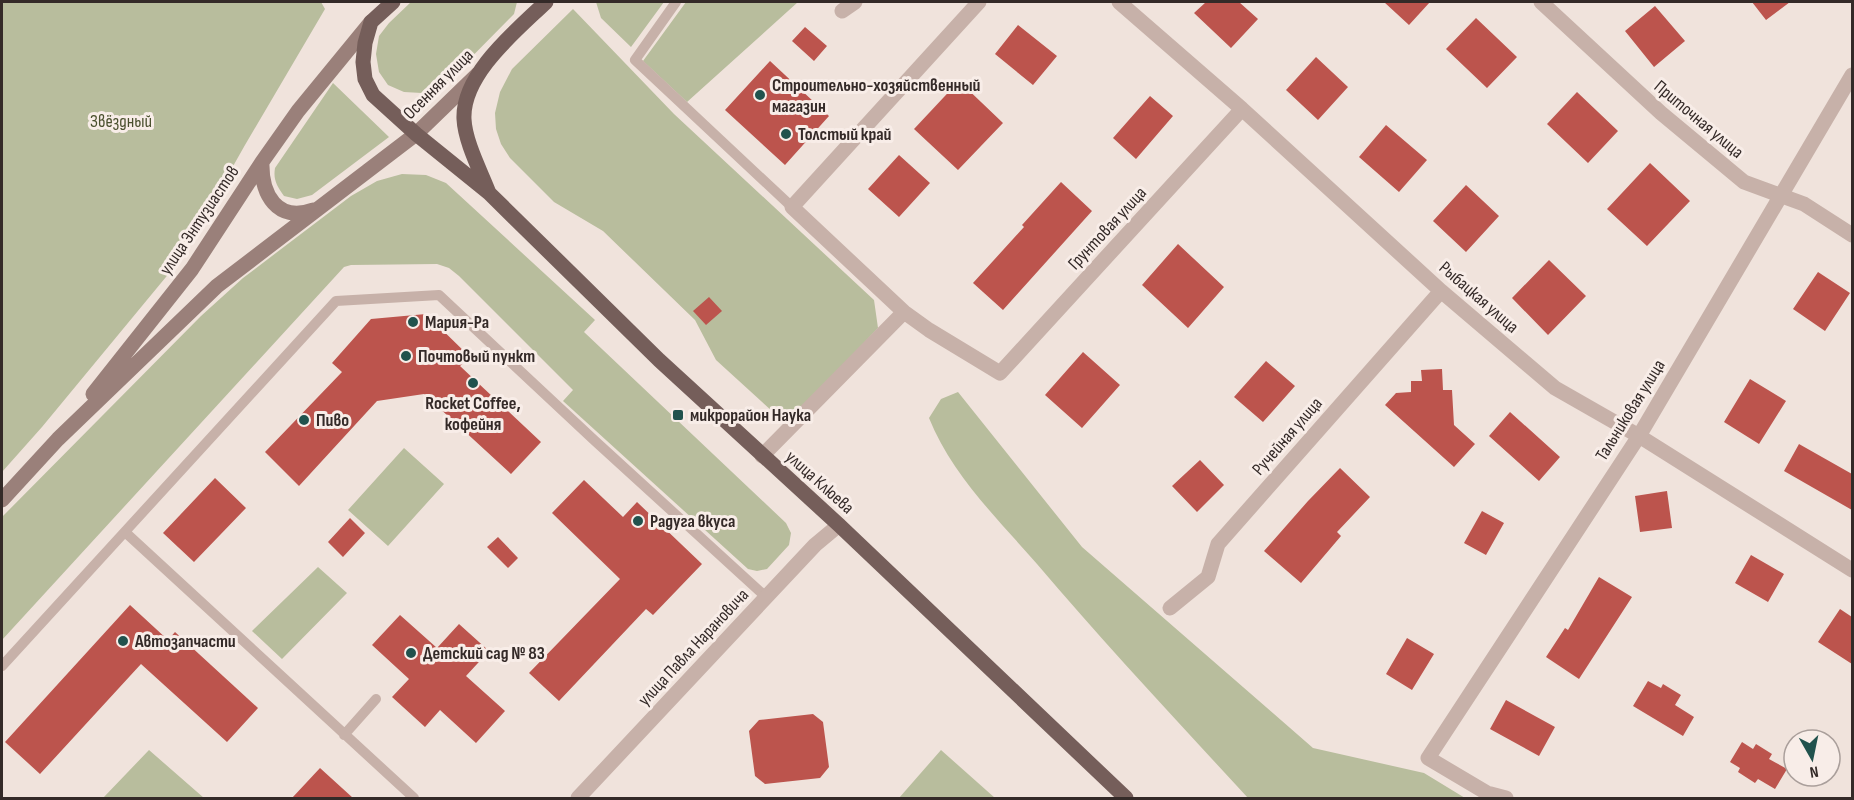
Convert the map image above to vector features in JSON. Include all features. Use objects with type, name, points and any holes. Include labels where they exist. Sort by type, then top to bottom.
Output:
[{"type":"main road","points":[[371,22],[393,2]]},
{"type":"main road","points":[[522,25],[529,2]]},
{"type":"main road","name":"Осенняя улица","points":[[348,185],[416,134],[478,74],[546,2]]},
{"type":"main road","name":"улица Клюева","points":[[371,22],[363,62],[364,80],[373,95],[416,134],[489,193],[659,360],[839,525],[1126,798]]},
{"type":"main road","name":"улица Энтузиастов","points":[[58,439],[192,269],[298,111],[371,22]]},
{"type":"main road","name":"улица Клюева","points":[[478,74],[465,104],[464,120],[489,193]]},
{"type":"main road","points":[[262,162],[263,188],[273,204],[302,214],[316,209]]},
{"type":"main road","name":"улица Энтузиастов","points":[[2,500],[58,439],[217,286],[348,185]]},
{"type":"street","points":[[842,11],[855,2]]},
{"type":"street","points":[[762,456],[904,312],[792,207],[979,2]]},
{"type":"street","name":"Рыбацкая улица","points":[[1119,2],[1242,109],[1441,291],[1555,388],[1639,436],[1852,570]]},
{"type":"street","name":"Приточная улица","points":[[1541,2],[1660,113],[1744,182],[1804,204],[1852,235]]},
{"type":"street","name":"Тальниковая улица","points":[[1506,798],[1487,794],[1428,758],[1639,436],[1852,75]]},
{"type":"street","name":"Грунтовая улица","points":[[904,312],[928,330],[1000,373],[1242,109]]},
{"type":"street","name":"Ручейная улица","points":[[1170,608],[1208,577],[1218,544],[1441,291]]},
{"type":"street","name":"улица Павла Нарановича","points":[[578,798],[815,545],[839,525]]},
{"type":"lane","points":[[676,2],[634,60],[792,207]]},
{"type":"lane","points":[[2,666],[336,301],[439,294],[766,597]]},
{"type":"lane","points":[[124,532],[414,798]]},
{"type":"lane","points":[[344,735],[376,699]]},
{"type":"green space","name":"Звёздный","points":[[2,2],[321,2],[325,9],[180,260],[2,472]]},
{"type":"green space","points":[[411,2],[517,2],[514,14],[442,87],[422,93],[404,92],[388,85],[379,72],[376,54],[379,36]]},
{"type":"green space","points":[[596,2],[664,2],[631,47],[601,18]]},
{"type":"green space","points":[[686,2],[798,2],[687,102],[643,61]]},
{"type":"green space","points":[[573,9],[674,114],[874,300],[878,328],[795,416],[783,421],[716,360],[695,320],[603,231],[554,202],[510,158],[501,144],[496,129],[495,113],[500,92],[512,69]]},
{"type":"green space","points":[[333,83],[389,137],[312,195],[297,199],[284,196],[276,183],[275,168]]},
{"type":"green space","points":[[402,174],[426,175],[446,183],[595,320],[584,332],[786,523],[791,533],[789,545],[767,569],[757,571],[748,569],[563,401],[573,390],[449,268],[437,264],[351,265],[344,267],[2,640],[2,517],[201,316],[243,278],[351,196],[377,181]]},
{"type":"green space","points":[[958,392],[1082,547],[1313,748],[1424,773],[1465,798],[1248,798],[1141,682],[991,513],[963,477],[939,439],[929,418],[941,399]]},
{"type":"green space","points":[[404,448],[444,484],[388,546],[348,510]]},
{"type":"green space","points":[[318,567],[347,593],[282,659],[252,631]]},
{"type":"green space","points":[[149,750],[204,798],[103,798]]},
{"type":"green space","points":[[941,750],[995,798],[899,798]]},
{"type":"building","points":[[1206,2],[1239,2],[1258,19],[1231,48],[1194,13]]},
{"type":"building","points":[[1384,2],[1430,2],[1409,25]]},
{"type":"building","points":[[1752,2],[1790,2],[1766,20]]},
{"type":"building","points":[[1655,6],[1685,41],[1654,67],[1625,31]]},
{"type":"building","points":[[1476,18],[1517,57],[1487,88],[1446,49]]},
{"type":"building","points":[[1018,25],[1057,56],[1033,85],[995,54]]},
{"type":"building","points":[[805,27],[827,46],[814,61],[792,41]]},
{"type":"building","points":[[1316,57],[1348,87],[1318,120],[1286,90]]},
{"type":"building","points":[[770,61],[829,116],[785,165],[725,110]]},
{"type":"building","points":[[959,81],[1003,123],[958,170],[914,129]]},
{"type":"building","points":[[1577,92],[1618,131],[1588,163],[1547,124]]},
{"type":"building","points":[[1150,96],[1173,116],[1136,159],[1113,138]]},
{"type":"building","points":[[1386,125],[1427,160],[1399,192],[1359,157]]},
{"type":"building","points":[[899,155],[930,183],[899,217],[868,189]]},
{"type":"building","points":[[1650,163],[1690,201],[1647,246],[1607,209]]},
{"type":"building","points":[[1061,182],[1092,211],[1003,310],[973,283]]},
{"type":"building","points":[[1466,185],[1499,216],[1466,252],[1433,221]]},
{"type":"building","points":[[1178,244],[1224,287],[1188,328],[1142,285]]},
{"type":"building","points":[[1549,260],[1586,296],[1548,335],[1512,298]]},
{"type":"building","points":[[1818,272],[1850,293],[1825,331],[1793,309]]},
{"type":"building","points":[[709,297],[722,311],[706,325],[693,311]]},
{"type":"building","points":[[426,314],[470,357],[460,366],[541,442],[511,474],[424,394],[377,401],[299,486],[265,452],[342,372],[332,363],[371,319]]},
{"type":"building","points":[[1083,352],[1120,385],[1082,428],[1045,395]]},
{"type":"building","points":[[1266,361],[1295,386],[1263,422],[1234,397]]},
{"type":"building","points":[[1442,369],[1443,390],[1452,390],[1454,425],[1475,444],[1454,467],[1385,405],[1396,393],[1411,392],[1411,381],[1422,381],[1421,370]]},
{"type":"building","points":[[1750,379],[1786,401],[1759,444],[1724,422]]},
{"type":"building","points":[[1510,412],[1560,457],[1539,481],[1489,436]]},
{"type":"building","points":[[1799,444],[1852,474],[1852,510],[1784,471]]},
{"type":"building","points":[[1200,460],[1224,485],[1197,512],[1172,486]]},
{"type":"building","points":[[1340,468],[1370,497],[1337,532],[1341,536],[1301,583],[1264,551]]},
{"type":"building","points":[[215,478],[246,508],[194,562],[163,533]]},
{"type":"building","points":[[584,480],[623,517],[637,502],[702,564],[653,615],[646,609],[559,701],[529,673],[620,579],[552,513]]},
{"type":"building","points":[[1667,491],[1672,528],[1640,532],[1635,496]]},
{"type":"building","points":[[1482,511],[1504,523],[1486,555],[1464,543]]},
{"type":"building","points":[[350,518],[365,533],[343,557],[328,542]]},
{"type":"building","points":[[498,537],[518,558],[508,568],[487,547]]},
{"type":"building","points":[[1751,555],[1784,574],[1768,602],[1735,583]]},
{"type":"building","points":[[1599,577],[1632,597],[1579,679],[1546,657],[1565,628],[1568,630]]},
{"type":"building","points":[[130,605],[168,640],[175,632],[258,708],[227,742],[141,664],[40,774],[5,742]]},
{"type":"building","points":[[1840,609],[1852,617],[1852,664],[1818,642]]},
{"type":"building","points":[[400,615],[437,648],[459,624],[489,651],[466,676],[505,711],[476,743],[440,710],[425,727],[392,697],[409,679],[372,645]]},
{"type":"building","points":[[1407,638],[1434,654],[1412,690],[1386,674]]},
{"type":"building","points":[[1648,681],[1661,688],[1663,684],[1681,695],[1675,705],[1694,717],[1683,736],[1633,706]]},
{"type":"building","points":[[1506,700],[1555,727],[1539,756],[1490,729]]},
{"type":"building","points":[[813,714],[823,722],[829,767],[820,778],[765,784],[755,776],[749,731],[759,720]]},
{"type":"building","points":[[1742,742],[1753,749],[1756,744],[1772,754],[1769,759],[1782,766],[1782,777],[1775,789],[1758,779],[1755,783],[1738,772],[1740,768],[1730,762]]},
{"type":"building","points":[[320,768],[353,798],[292,798]]},
{"type":"place","name":"Строительно-хозяйственный магазин","points":[[760,95]]},
{"type":"place","name":"Толстый край","points":[[786,134]]},
{"type":"place","name":"Мария-Ра","points":[[413,322]]},
{"type":"place","name":"Почтовый пункт","points":[[406,356]]},
{"type":"place","name":"Rocket Coffee, кофейня","points":[[473,383]]},
{"type":"place","name":"микрорайон Наука","points":[[678,415]]},
{"type":"place","name":"Пиво","points":[[304,420]]},
{"type":"place","name":"Радуга вкуса","points":[[638,521]]},
{"type":"place","name":"Автозапчасти","points":[[123,641]]},
{"type":"place","name":"Детский сад № 83","points":[[411,653]]}]
